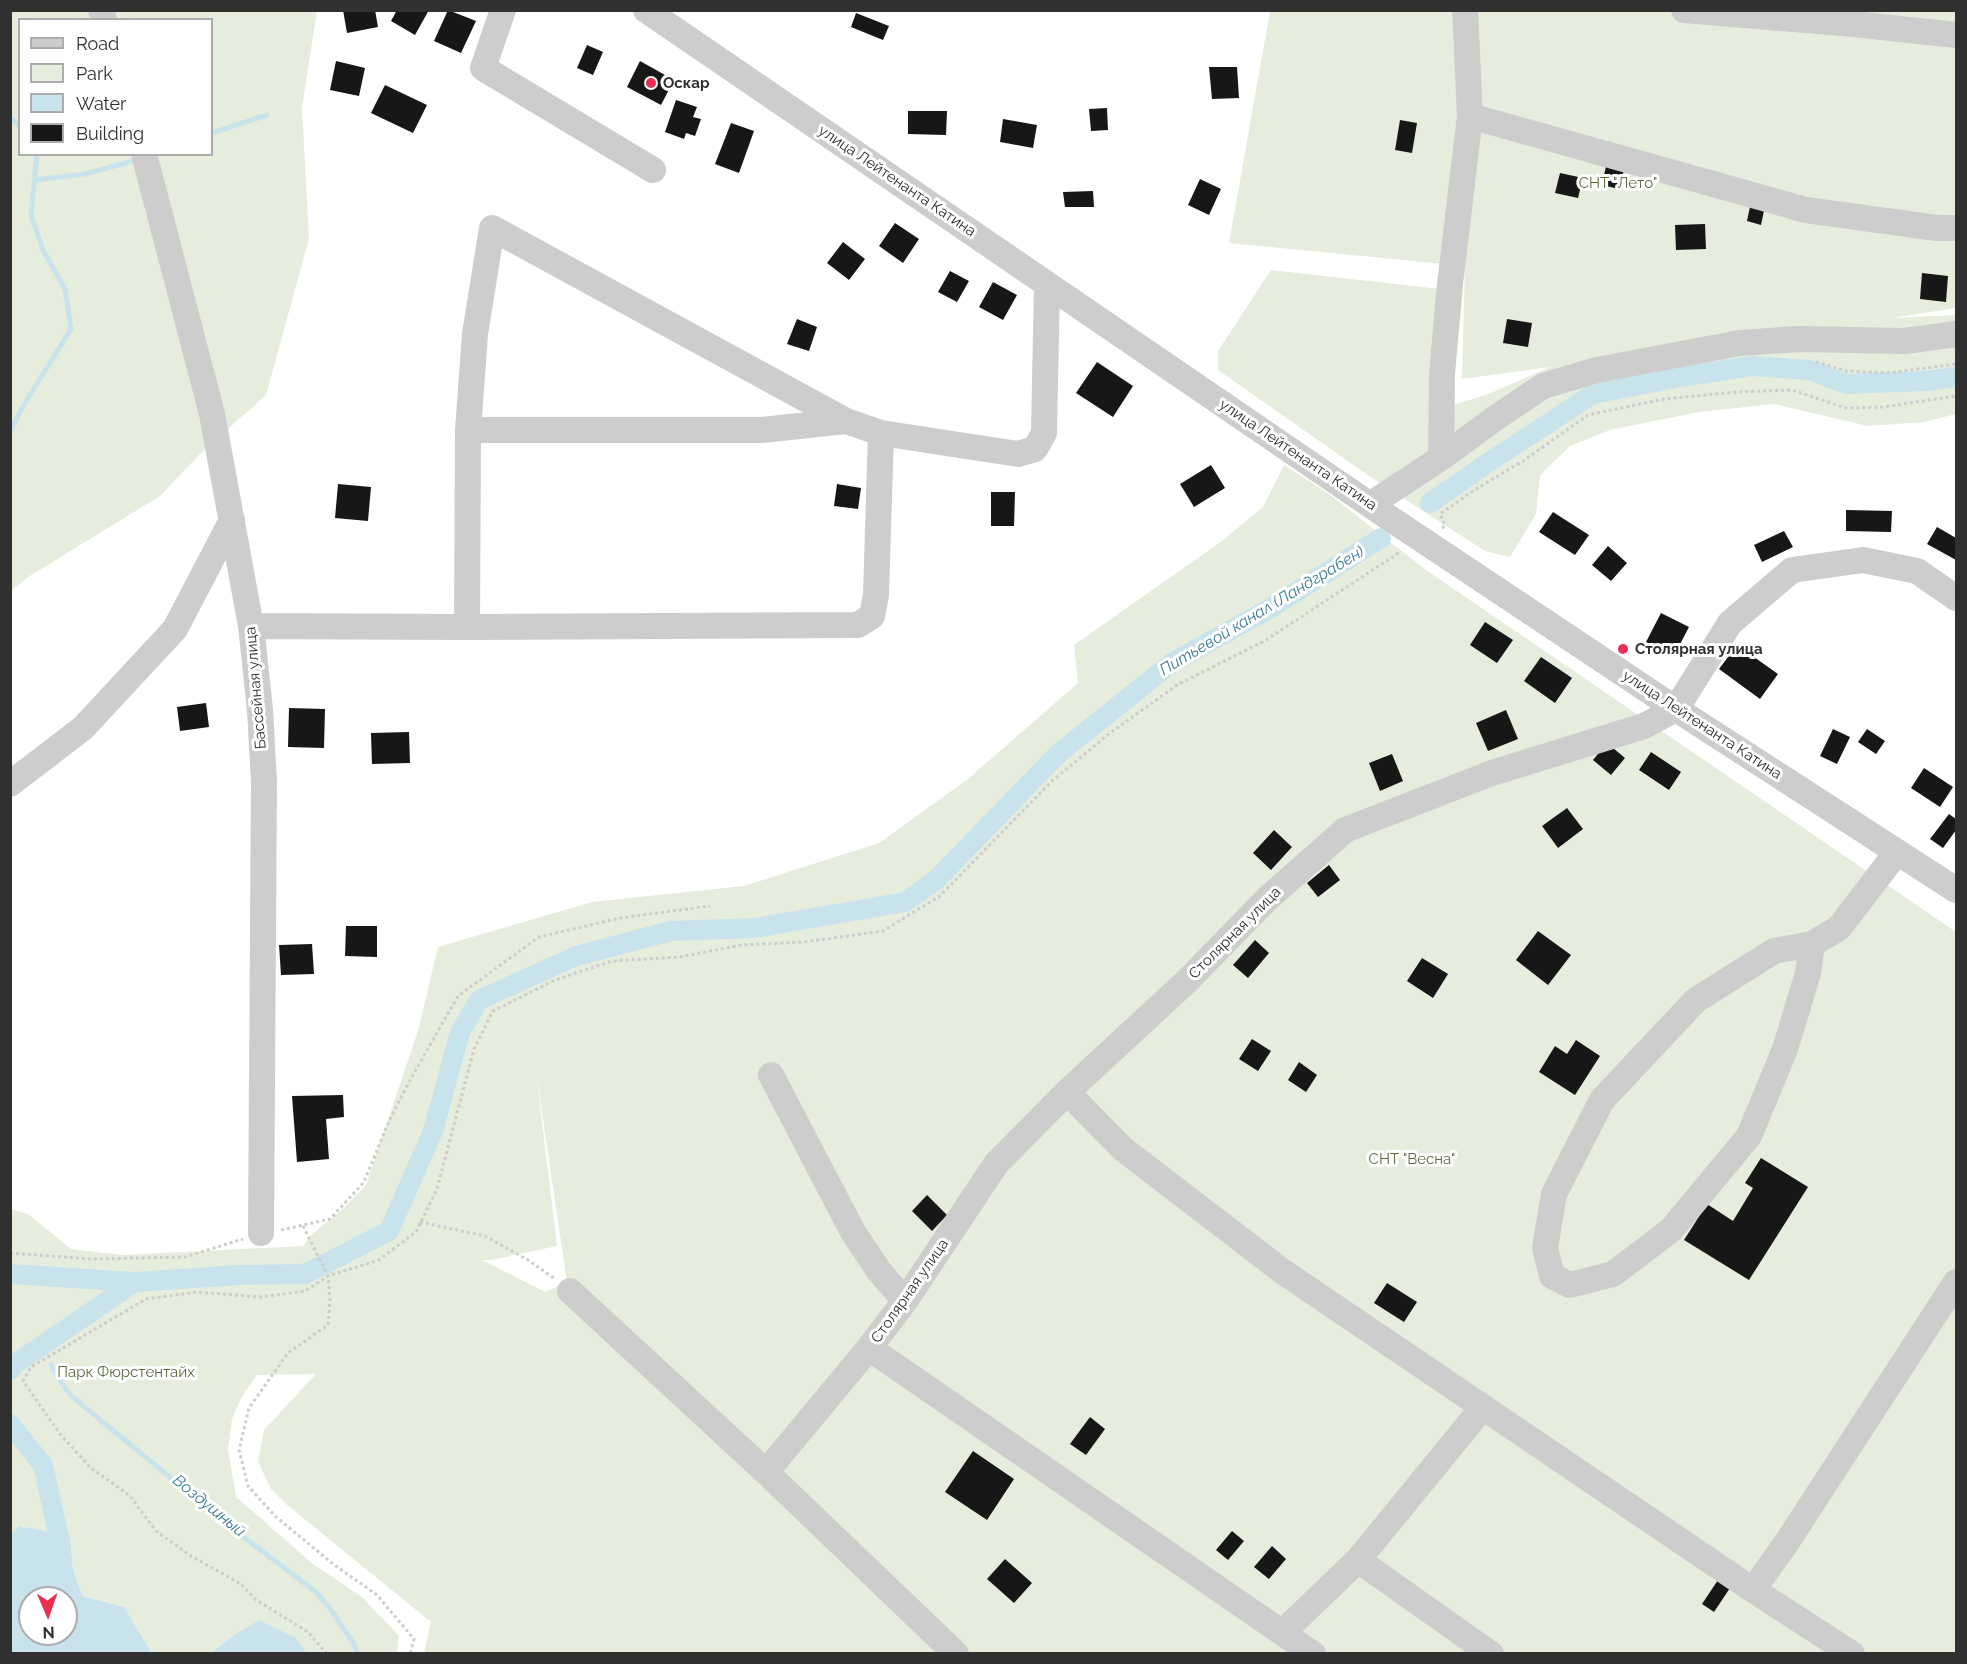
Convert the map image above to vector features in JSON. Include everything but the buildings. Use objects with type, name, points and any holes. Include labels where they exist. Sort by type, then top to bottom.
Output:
[{"type":"street","points":[[502,10],[483,68],[653,170]]},
{"type":"street","name":"улица Лейтенанта Катина","points":[[646,10],[1676,709],[1956,890]]},
{"type":"street","points":[[1441,458],[1442,374],[1470,117],[1465,10]]},
{"type":"street","points":[[1684,10],[1956,35]]},
{"type":"street","points":[[1470,117],[1806,210],[1937,228],[1956,228]]},
{"type":"street","name":"Бассейная улица","points":[[145,156],[212,414],[251,626],[260,710],[264,781],[261,1233]]},
{"type":"street","points":[[466,627],[468,430],[475,334],[492,228],[846,422],[880,434],[1018,454],[1035,449],[1044,433],[1047,284]]},
{"type":"street","points":[[1371,504],[1543,386],[1597,370],[1740,343],[1799,339],[1905,341],[1956,334]]},
{"type":"street","points":[[468,430],[762,430],[846,422]]},
{"type":"street","points":[[251,626],[858,625],[872,616],[876,595],[880,434]]},
{"type":"street","points":[[10,784],[83,728],[175,629],[232,520]]},
{"type":"street","name":"Столярная улица","points":[[766,1472],[905,1301],[996,1164],[1067,1092],[1187,981],[1266,900],[1345,830],[1492,773],[1644,726],[1676,709],[1730,623],[1792,570],[1863,561],[1917,571],[1956,598]]},
{"type":"street","points":[[1812,944],[1808,973],[1785,1049],[1749,1136],[1671,1230],[1613,1274],[1570,1285],[1552,1276],[1545,1248],[1554,1194],[1602,1100],[1696,1000],[1774,951],[1812,944],[1839,928],[1897,852]]},
{"type":"street","points":[[771,1075],[853,1232],[879,1271],[905,1301]]},
{"type":"street","points":[[1067,1092],[1122,1149],[1282,1271],[1753,1590],[1852,1653]]},
{"type":"street","points":[[1753,1590],[1787,1542],[1956,1282]]},
{"type":"street","points":[[570,1291],[766,1472],[956,1653]]},
{"type":"street","points":[[869,1348],[1313,1653]]},
{"type":"street","points":[[1283,1632],[1358,1560],[1483,1407]]},
{"type":"street","points":[[1358,1560],[1491,1653]]},
{"type":"path","points":[[1806,359],[1847,371],[1888,373],[1956,364]]},
{"type":"path","points":[[1440,514],[1523,461],[1588,415],[1664,399],[1737,392],[1792,390],[1846,408],[1883,407],[1956,396]]},
{"type":"path","points":[[327,1653],[308,1632],[256,1600],[241,1584],[191,1556],[156,1531],[130,1497],[91,1468],[60,1434],[23,1381],[31,1367],[146,1299],[197,1292],[260,1297],[305,1291],[328,1276],[379,1260],[416,1232],[436,1189],[474,1049],[493,1011],[555,980],[612,961],[680,957],[741,945],[804,942],[883,931],[940,896],[1051,782],[1110,733],[1178,685],[1266,639],[1388,559]]},
{"type":"path","points":[[10,1253],[90,1259],[185,1257],[261,1233],[330,1219],[364,1182],[389,1121],[458,996],[539,937],[620,918],[710,906]]},
{"type":"path","points":[[420,1222],[485,1236],[528,1260],[570,1291]]},
{"type":"path","points":[[303,1226],[328,1276],[330,1299],[328,1325],[288,1353],[249,1408],[239,1450],[248,1486],[275,1516],[333,1564],[377,1595],[414,1639],[410,1653]]},
{"type":"green space","points":[[11,11],[317,11],[302,107],[309,239],[266,395],[198,456],[160,496],[28,577],[11,591]]},
{"type":"green space","name":"СНТ \"Лето\"","points":[[1270,11],[1956,11],[1956,308],[1892,318],[1956,315],[1956,414],[1924,422],[1868,426],[1774,404],[1699,412],[1610,430],[1570,446],[1540,475],[1536,514],[1510,557],[1485,551],[1372,478],[1218,370],[1218,351],[1271,270],[1440,289],[1436,396],[1457,404],[1491,393],[1550,367],[1462,379],[1465,266],[1229,243]]},
{"type":"green space","name":"СНТ \"Весна\"","points":[[1284,465],[1329,494],[1426,570],[1956,932],[1956,1653],[424,1653],[431,1622],[286,1504],[271,1489],[258,1462],[264,1430],[316,1374],[257,1375],[241,1398],[232,1419],[228,1450],[236,1497],[313,1564],[362,1597],[399,1636],[397,1653],[307,1653],[296,1638],[231,1637],[211,1653],[152,1653],[124,1607],[82,1596],[73,1569],[70,1535],[19,1526],[11,1534],[11,1209],[28,1214],[71,1249],[122,1255],[303,1246],[310,1236],[343,1209],[366,1185],[418,1031],[438,947],[592,902],[744,886],[879,843],[968,779],[1078,683],[1074,645],[1222,541],[1263,507]],"holes":[[[536,1072],[567,1282],[545,1292],[482,1260],[557,1246]]]},
{"type":"water","points":[[19,1526],[70,1535],[73,1569],[82,1596],[124,1607],[152,1653],[11,1653],[11,1534]]},
{"type":"water","points":[[259,1620],[296,1638],[307,1653],[211,1653],[231,1637]]},
{"type":"waterway","points":[[213,133],[267,115]]},
{"type":"waterway","name":"Воздушный","points":[[10,118],[18,124]]},
{"type":"waterway","name":"Воздушный","points":[[10,431],[71,329],[65,289],[43,250],[31,215],[37,156]]},
{"type":"waterway","points":[[35,180],[85,174],[133,161]]},
{"type":"waterway","name":"Питьевой канал (Ландграбен)","points":[[1430,503],[1593,394],[1752,366],[1809,370],[1847,384],[1926,381],[1956,377]]},
{"type":"waterway","name":"Питьевой канал (Ландграбен)","points":[[10,1274],[135,1282],[239,1275],[305,1274],[389,1231],[433,1131],[460,1032],[479,1000],[576,956],[671,931],[755,928],[905,902],[936,880],[1058,754],[1173,662],[1269,609],[1381,538]]},
{"type":"waterway","points":[[10,1370],[15,1364],[135,1282]]},
{"type":"waterway","name":"Воздушный","points":[[51,1365],[67,1391],[75,1399],[234,1530],[316,1592],[332,1611],[358,1654]]},
{"type":"waterway","points":[[10,1424],[43,1465],[58,1533]]},
{"type":"place","name":"Оскар","points":[[651,83]]},
{"type":"place","name":"Столярная улица","points":[[1623,649]]},
{"type":"park label","name":"Парк Фюрстентайх","points":[[126,1372]]}]
